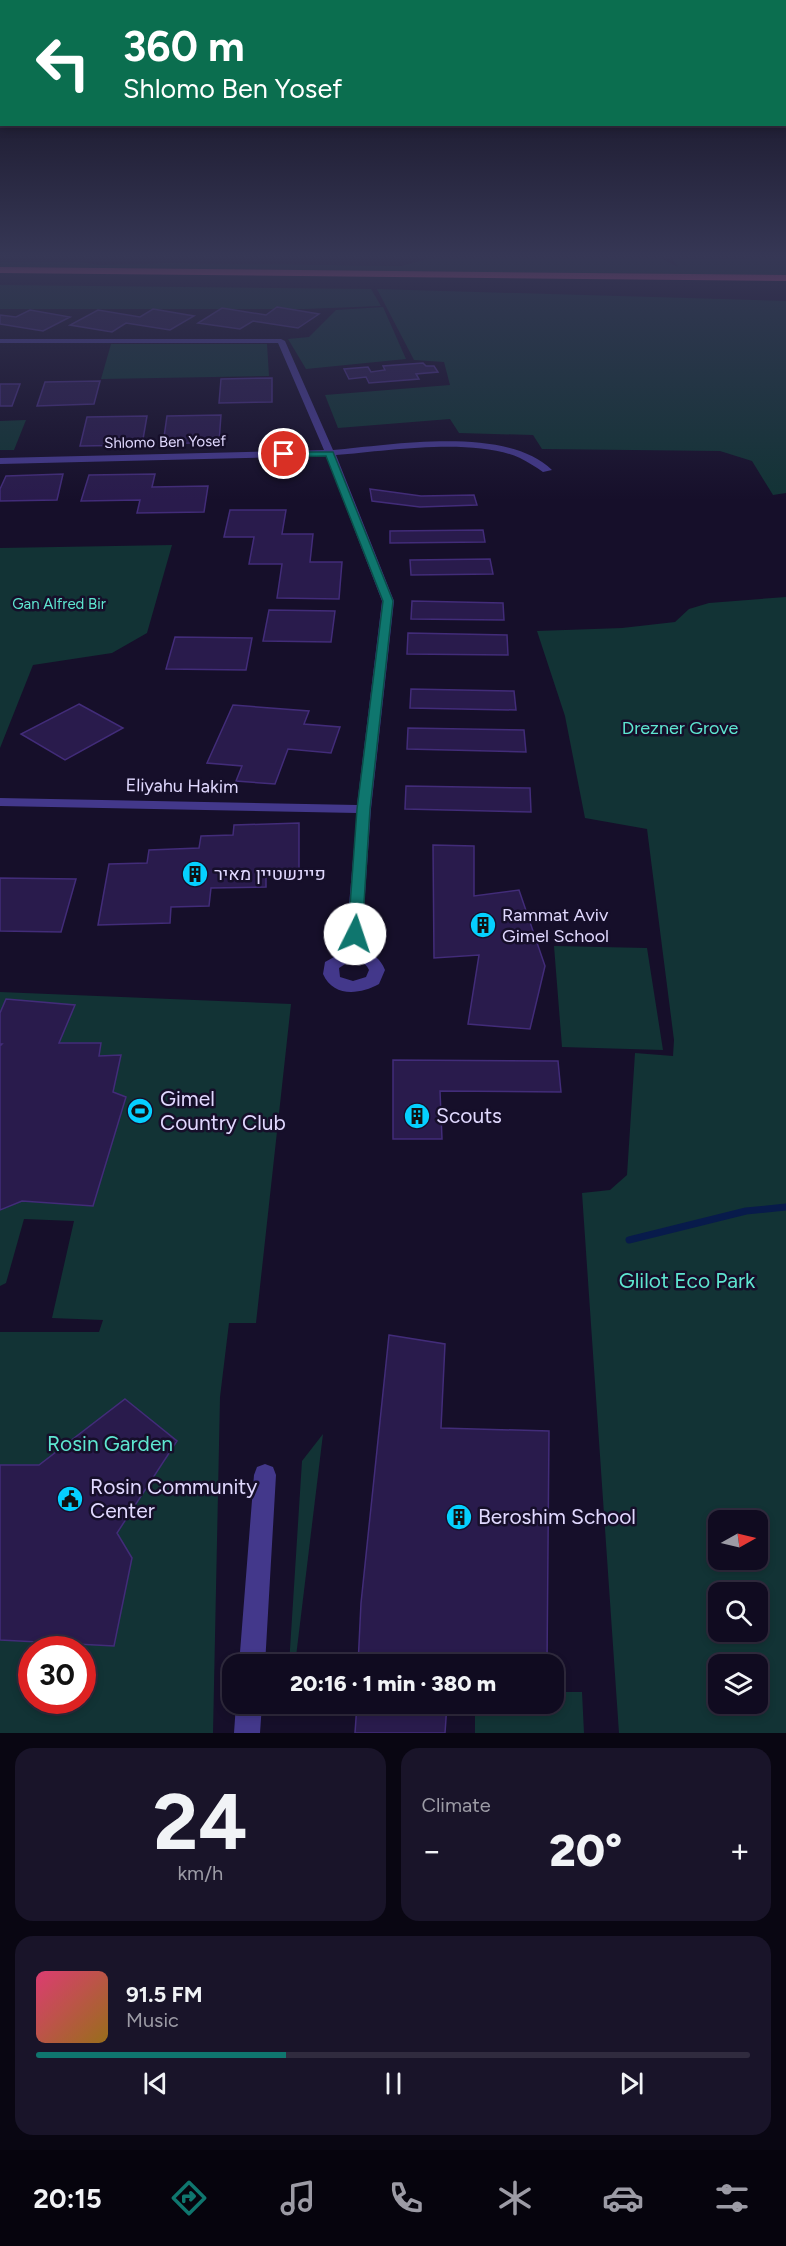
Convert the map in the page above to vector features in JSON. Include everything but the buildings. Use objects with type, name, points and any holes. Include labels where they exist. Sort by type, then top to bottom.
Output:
[{"type":"street","points":[[0,341],[281,341],[330,453],[388,601],[364,809],[353,955]]},
{"type":"street","name":"Shlomo Ben Yosef","points":[[0,461],[330,453],[457,443],[510,451],[524,456],[547,470]]},
{"type":"street","name":"Eliyahu Hakim","points":[[0,802],[364,809]]},
{"type":"street","points":[[253,1654],[265,1475]]},
{"type":"street","points":[[247,1733],[248,1714]]},
{"type":"green space","points":[[288,339],[397,339],[406,359],[306,369]]},
{"type":"green space","points":[[403,339],[786,339],[786,493],[773,495],[752,461],[720,451],[542,449],[533,435],[459,433],[450,419],[338,428],[325,395],[450,385],[444,362],[414,360]]},
{"type":"green space","points":[[111,344],[267,344],[269,376],[101,379]]},
{"type":"green space","points":[[26,420],[14,450],[0,450],[0,421]]},
{"type":"green space","name":"Gan Alfred Bir","points":[[172,545],[147,633],[112,653],[33,665],[0,748],[0,548]]},
{"type":"green space","name":"Drezner Grove","points":[[786,597],[786,1733],[619,1733],[582,1193],[610,1190],[627,1175],[635,1053],[673,1056],[674,1040],[647,829],[585,818],[565,716],[537,631],[622,628],[675,622],[689,609],[709,603]]},
{"type":"green space","points":[[554,946],[647,948],[663,1050],[562,1047]]},
{"type":"green space","name":"Rosin Garden","points":[[0,992],[291,1004],[256,1323],[229,1323],[220,1397],[213,1733],[0,1733],[0,1332],[99,1332],[103,1320],[52,1318],[74,1221],[24,1219],[6,1283],[0,1286]]},
{"type":"green space","points":[[323,1434],[296,1654],[290,1654],[302,1461]]},
{"type":"green space","points":[[564,1692],[582,1692],[584,1733],[475,1733],[475,1714],[564,1714]]},
{"type":"waterway","points":[[629,1240],[746,1211],[786,1207]]},
{"type":"place","name":"פיינשטיין מאיר","points":[[195,874]]},
{"type":"place","name":"Rammat Aviv Gimel School","points":[[483,925]]},
{"type":"place","name":"Gimel Country Club","points":[[140,1111]]},
{"type":"place","name":"Scouts","points":[[417,1116]]},
{"type":"place","name":"Rosin Community Center","points":[[70,1499]]},
{"type":"place","name":"Beroshim School","points":[[459,1517]]},
{"type":"route","points":[[284,454],[330,453],[388,601],[364,809],[355,934]]},
{"type":"park label","name":"Glilot Eco Park","points":[[687,1281]]}]
